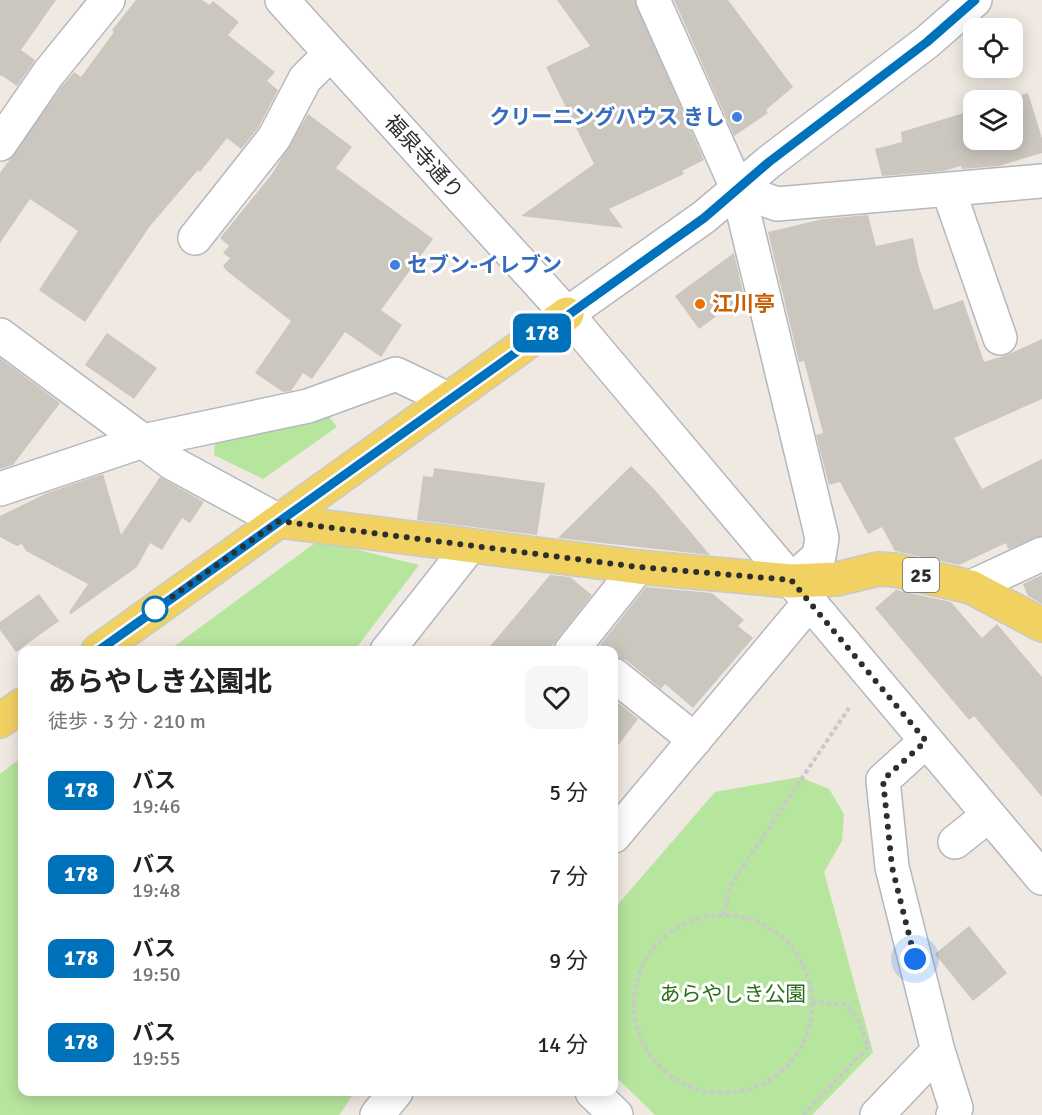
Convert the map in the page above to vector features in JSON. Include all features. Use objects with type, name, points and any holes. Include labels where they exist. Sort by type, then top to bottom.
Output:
[{"type":"main road","points":[[105,646],[567,314]]},
{"type":"main road","name":"25","points":[[279,521],[638,567],[800,591],[878,569],[895,570],[971,587],[1042,625]]},
{"type":"main road","points":[[0,721],[18,708]]},
{"type":"street","points":[[0,144],[48,74],[108,0]]},
{"type":"street","name":"福泉寺通り","points":[[282,0],[567,314],[1042,878]]},
{"type":"street","points":[[618,831],[695,740],[800,591],[819,556],[822,538],[738,190],[653,0]]},
{"type":"street","points":[[567,314],[704,218],[769,162],[927,42],[975,0]]},
{"type":"street","points":[[195,238],[274,138],[305,79],[330,54]]},
{"type":"street","points":[[738,190],[777,204],[1042,181]]},
{"type":"street","points":[[948,189],[1000,338]]},
{"type":"street","points":[[0,335],[172,463],[279,521]]},
{"type":"street","points":[[0,489],[143,441],[308,406],[396,374],[448,399]]},
{"type":"street","points":[[391,646],[469,546]]},
{"type":"street","points":[[971,587],[1042,554]]},
{"type":"street","points":[[579,646],[638,567]]},
{"type":"street","points":[[618,678],[695,740]]},
{"type":"street","points":[[926,741],[883,780],[892,867],[938,1051],[956,1108],[953,1115]]},
{"type":"street","points":[[955,842],[989,815]]},
{"type":"street","points":[[877,1115],[938,1051]]},
{"type":"street","points":[[377,1115],[393,1096]]},
{"type":"street","points":[[596,1096],[616,1115]]},
{"type":"path","points":[[724,915],[730,886],[849,708]]},
{"type":"path","points":[[709,915],[724,915],[754,920],[774,930],[790,945],[803,963],[813,1002],[805,1040],[783,1071],[750,1090],[727,1094],[705,1092],[683,1085],[664,1072],[649,1055],[638,1035],[633,1013],[634,990],[640,969],[652,949],[668,933],[688,921],[709,915]]},
{"type":"path","points":[[805,1114],[868,1047],[858,1019],[848,1005],[813,1002]]},
{"type":"green space","points":[[326,413],[337,427],[263,479],[214,455],[215,436]]},
{"type":"green space","points":[[319,540],[419,565],[358,646],[175,646]]},
{"type":"green space","points":[[18,760],[18,1096],[352,1096],[339,1115],[0,1115],[0,774]]},
{"type":"green space","name":"あらやしき公園","points":[[800,777],[829,789],[844,814],[842,841],[824,872],[873,1052],[812,1115],[655,1115],[618,1079],[618,904],[715,792]]},
{"type":"building","points":[[0,0],[56,0],[21,50],[35,60],[17,86],[1,75],[0,77]]},
{"type":"building","points":[[136,0],[202,0],[210,5],[213,1],[239,22],[228,35],[275,72],[267,81],[278,90],[258,128],[241,149],[227,138],[200,172],[198,170],[150,226],[85,322],[39,290],[78,231],[30,199],[0,243],[0,173],[63,85],[74,72],[81,77],[114,32],[112,30]]},
{"type":"building","points":[[557,0],[635,0],[704,160],[682,171],[684,174],[609,209],[623,228],[521,216],[594,164],[546,67],[590,46]]},
{"type":"building","points":[[674,0],[728,0],[793,87],[766,110],[768,113],[734,136]]},
{"type":"building","points":[[1028,93],[1042,138],[1042,153],[999,166],[962,169],[961,166],[943,171],[882,176],[875,149],[902,142],[901,132],[963,113],[963,150],[1023,150],[1023,95]]},
{"type":"building","points":[[308,114],[352,147],[336,168],[433,239],[381,310],[402,325],[381,357],[345,332],[312,379],[303,373],[291,391],[283,392],[255,373],[291,321],[227,271],[223,266],[230,258],[223,253],[229,246],[220,238],[272,174]]},
{"type":"building","points":[[868,215],[876,246],[913,238],[919,268],[934,310],[963,300],[984,362],[1007,355],[1042,339],[1042,399],[954,438],[982,489],[1042,459],[1042,536],[1008,549],[1006,543],[959,565],[895,551],[882,527],[868,534],[840,482],[829,485],[816,435],[823,433],[804,361],[799,362],[768,232],[823,219]]},
{"type":"building","points":[[734,253],[744,296],[699,329],[675,296]]},
{"type":"building","points":[[107,333],[157,368],[134,399],[85,365]]},
{"type":"building","points":[[0,358],[60,403],[13,465],[0,469]]},
{"type":"building","points":[[631,466],[655,490],[710,555],[558,538]]},
{"type":"building","points":[[434,468],[545,483],[537,535],[417,520],[423,476],[433,477]]},
{"type":"building","points":[[103,474],[121,535],[160,477],[204,502],[190,523],[182,518],[162,550],[150,543],[137,567],[71,614],[69,612],[88,584],[26,551],[22,544],[17,546],[0,537],[0,516],[47,493]]},
{"type":"building","points":[[550,575],[570,577],[592,595],[552,646],[490,646]]},
{"type":"building","points":[[1042,575],[1042,604],[1028,596],[1023,584]]},
{"type":"building","points":[[646,587],[712,593],[744,620],[738,626],[753,638],[693,708],[665,684],[661,689],[626,660],[618,658],[618,646],[600,645]]},
{"type":"building","points":[[896,590],[951,602],[982,638],[997,624],[1042,677],[1042,797],[974,716],[969,720],[875,608]]},
{"type":"building","points":[[39,594],[59,621],[24,646],[18,646],[16,652],[0,630],[0,622]]},
{"type":"building","points":[[618,702],[638,719],[618,746]]},
{"type":"building","points":[[969,926],[1007,973],[973,1001],[935,954]]},
{"type":"bus line","name":"178","points":[[105,646],[704,218],[769,162],[927,42],[975,0]]},
{"type":"place","name":"クリーニングハウス きし","points":[[737,117]]},
{"type":"place","name":"セブン-イレブン","points":[[395,265]]},
{"type":"place","name":"江川亭","points":[[700,304]]},
{"type":"route","points":[[155,609],[279,521],[638,567],[791,580],[926,741],[883,780],[892,867],[915,959]]}]
